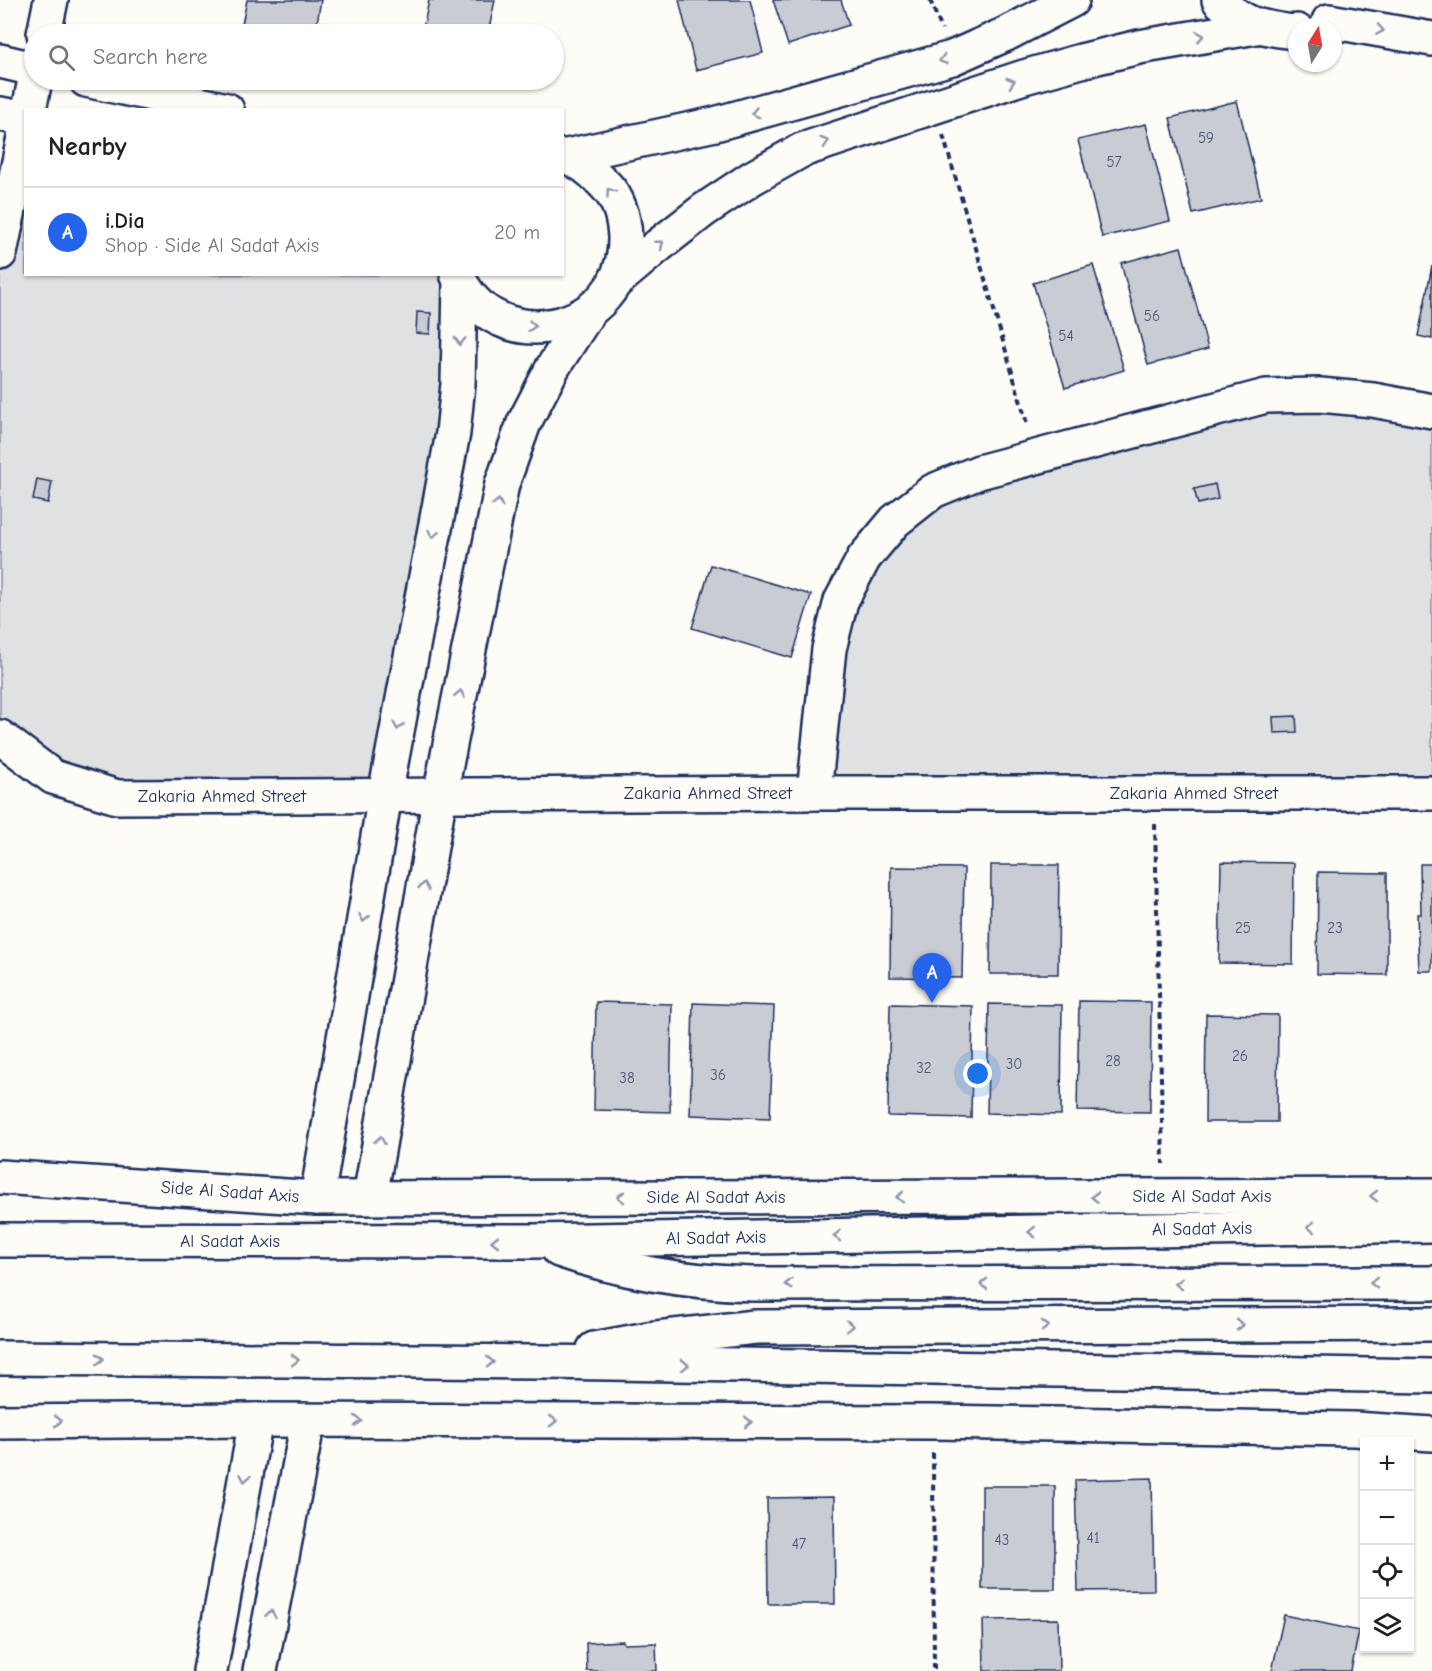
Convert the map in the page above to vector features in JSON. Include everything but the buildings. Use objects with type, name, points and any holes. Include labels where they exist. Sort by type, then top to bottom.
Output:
[{"type":"street","points":[[46,24],[51,0]]},
{"type":"street","points":[[565,156],[715,124],[952,58],[1004,35],[1072,0]]},
{"type":"street","points":[[1219,0],[1232,14],[1256,27]]},
{"type":"street","points":[[1328,18],[1354,0]]},
{"type":"street","points":[[370,1197],[440,795],[502,484],[524,423],[553,367],[588,313],[603,299],[615,282],[704,210],[752,178],[802,150],[1082,61],[1139,47],[1256,27],[1288,30]]},
{"type":"street","points":[[1342,27],[1432,39]]},
{"type":"street","points":[[0,62],[24,67]]},
{"type":"street","points":[[29,108],[33,90]]},
{"type":"street","points":[[133,90],[218,108]]},
{"type":"street","points":[[0,114],[24,119]]},
{"type":"street","points":[[0,254],[24,138]]},
{"type":"street","points":[[565,156],[594,172],[614,194],[624,223],[625,253],[615,282]]},
{"type":"street","points":[[459,279],[478,306],[504,321],[532,328],[561,325],[588,313]]},
{"type":"street","points":[[317,1198],[385,795],[453,434],[459,374],[459,279]]},
{"type":"street","points":[[814,793],[829,649],[842,601],[864,558],[895,521],[933,491],[979,472],[1266,396],[1320,395],[1373,400],[1432,411]]},
{"type":"street","name":"Zakaria Ahmed Street","points":[[0,737],[53,777],[117,797],[814,793],[1432,793]]},
{"type":"street","name":"Side Al Sadat Axis","points":[[0,1177],[317,1198],[1432,1196]]},
{"type":"street","name":"Al Sadat Axis","points":[[0,1240],[536,1241],[1432,1225]]},
{"type":"street","points":[[536,1241],[622,1269],[666,1278],[709,1282],[752,1284],[1432,1283]]},
{"type":"street","points":[[543,1362],[648,1339],[755,1327],[1432,1324]]},
{"type":"street","points":[[0,1358],[543,1362],[1432,1376]]},
{"type":"street","points":[[210,1671],[256,1420]]},
{"type":"street","points":[[0,1422],[256,1420],[933,1422],[1353,1429],[1432,1434]]},
{"type":"street","points":[[260,1671],[308,1421]]},
{"type":"path","points":[[934,107],[1037,457]]},
{"type":"path","points":[[1154,793],[1164,1196]]},
{"type":"path","points":[[933,1422],[934,1671]]},
{"type":"shaded area","points":[[24,133],[24,276],[457,276],[460,283],[385,795],[117,797],[0,737],[0,253]]},
{"type":"shaded area","points":[[1266,396],[1432,411],[1432,793],[814,793],[841,601],[933,491]]},
{"type":"place","name":"i.Dia","points":[[932,1003]]}]
